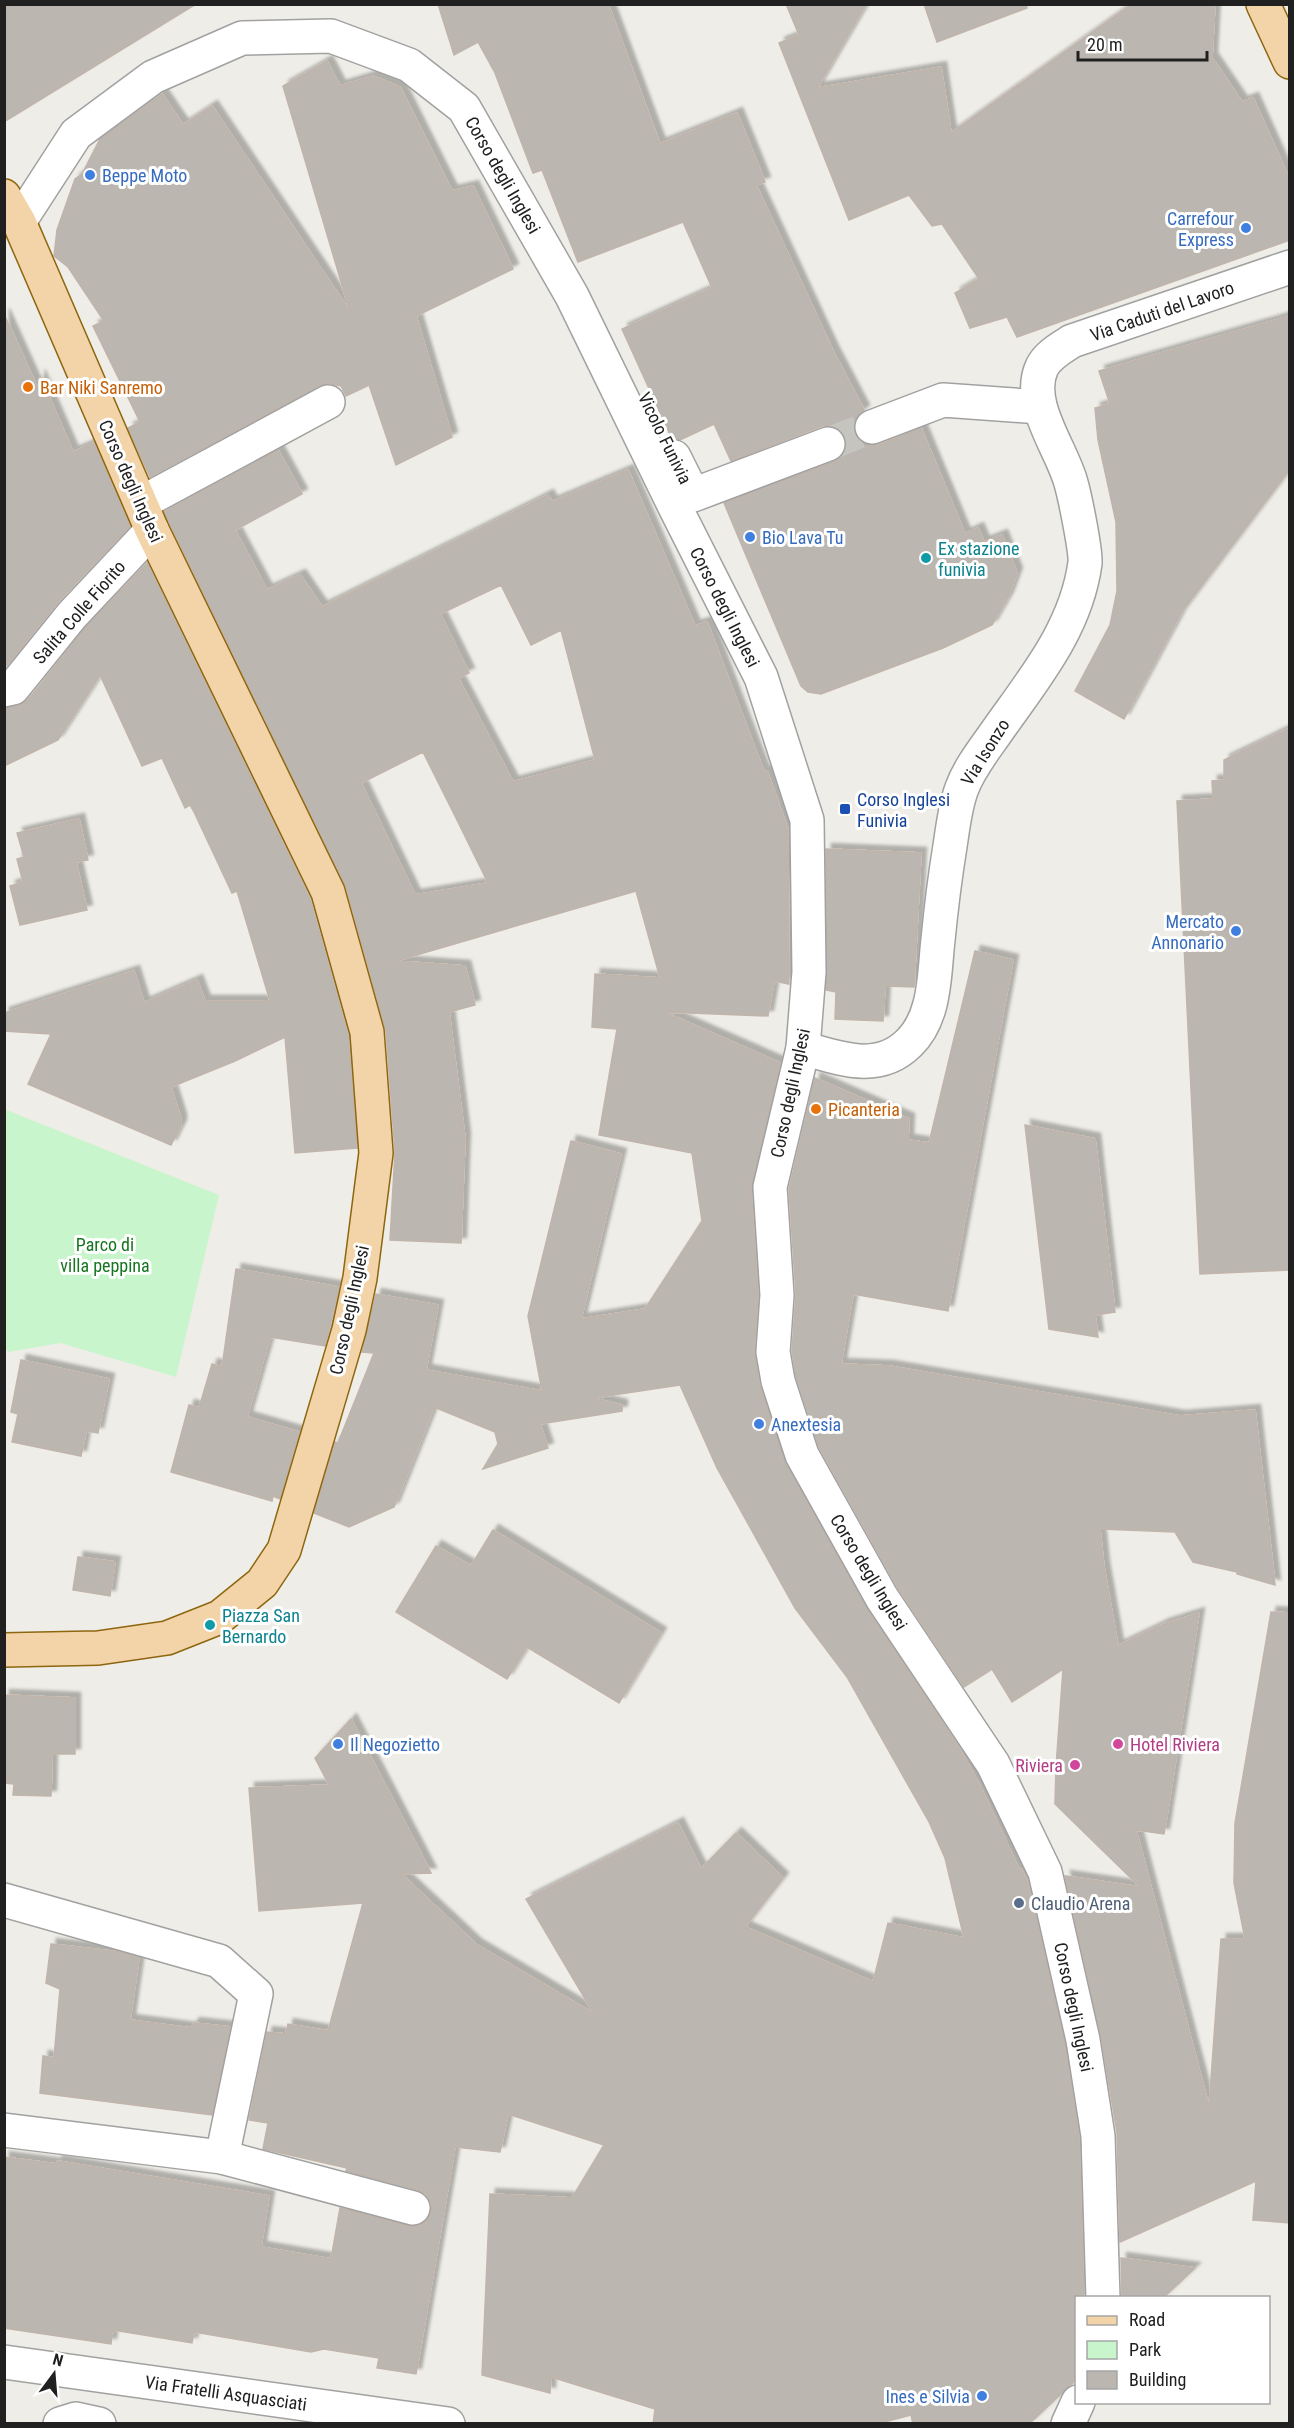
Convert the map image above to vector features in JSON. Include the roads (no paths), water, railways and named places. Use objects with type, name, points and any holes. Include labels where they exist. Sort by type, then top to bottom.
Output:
[{"type":"main road","points":[[1263,4],[1290,62]]},
{"type":"main road","name":"Corso degli Inglesi","points":[[4,1650],[98,1648],[167,1638],[220,1617],[262,1583],[284,1550],[349,1330],[360,1278],[376,1153],[367,1032],[328,892],[147,517],[11,209]]},
{"type":"street","name":"Corso degli Inglesi","points":[[11,209],[76,134],[153,77],[242,38],[331,36],[409,65],[464,108],[572,296],[761,678],[807,819],[809,972],[803,1048],[770,1187],[777,1295],[773,1352],[778,1381],[802,1455],[882,1598],[993,1764],[1045,1872],[1083,2040],[1098,2136],[1103,2296]]},
{"type":"street","name":"Via Caduti del Lavoro","points":[[1042,367],[1053,354],[1072,341],[1290,267]]},
{"type":"street","name":"Vicolo Funivia","points":[[572,296],[623,354],[693,495],[828,444]]},
{"type":"street","name":"Via Isonzo","points":[[803,1048],[849,1061],[871,1062],[892,1056],[909,1043],[922,1026],[930,1005],[943,895],[962,788],[975,763],[1056,646],[1076,604],[1085,561],[1071,482],[1040,407],[1036,387],[1042,367]]},
{"type":"street","points":[[872,426],[943,400],[1040,407]]},
{"type":"street","points":[[147,517],[328,402]]},
{"type":"street","name":"Salita Colle Fiorito","points":[[4,690],[13,688],[147,517]]},
{"type":"street","points":[[4,1900],[219,1961],[256,1994],[222,2157]]},
{"type":"street","points":[[4,2130],[222,2157],[413,2208]]},
{"type":"street","name":"Via Fratelli Asquasciati","points":[[4,2362],[448,2424]]},
{"type":"street","points":[[1068,2424],[1077,2404]]},
{"type":"street","points":[[60,2424],[76,2419],[99,2424]]},
{"type":"tunnel","points":[[828,444],[872,427]]},
{"type":"place","name":"Beppe Moto","points":[[90,175]]},
{"type":"place","name":"Carrefour Express","points":[[1246,228]]},
{"type":"place","name":"Bar Niki Sanremo","points":[[28,387]]},
{"type":"place","name":"Bio Lava Tu","points":[[750,537]]},
{"type":"place","name":"Ex stazione funivia","points":[[926,558]]},
{"type":"place","name":"Corso Inglesi Funivia","points":[[845,809]]},
{"type":"place","name":"Mercato Annonario","points":[[1236,931]]},
{"type":"place","name":"Picanteria","points":[[816,1109]]},
{"type":"place","name":"Anextesia","points":[[759,1424]]},
{"type":"place","name":"Piazza San Bernardo","points":[[210,1625]]},
{"type":"place","name":"Il Negozietto","points":[[338,1744]]},
{"type":"place","name":"Hotel Riviera","points":[[1118,1744]]},
{"type":"place","name":"Riviera","points":[[1075,1765]]},
{"type":"place","name":"Claudio Arena","points":[[1019,1903]]},
{"type":"place","name":"Ines e Silvia","points":[[982,2396]]},
{"type":"park label","name":"Parco di villa peppina","points":[[105,1254]]}]
